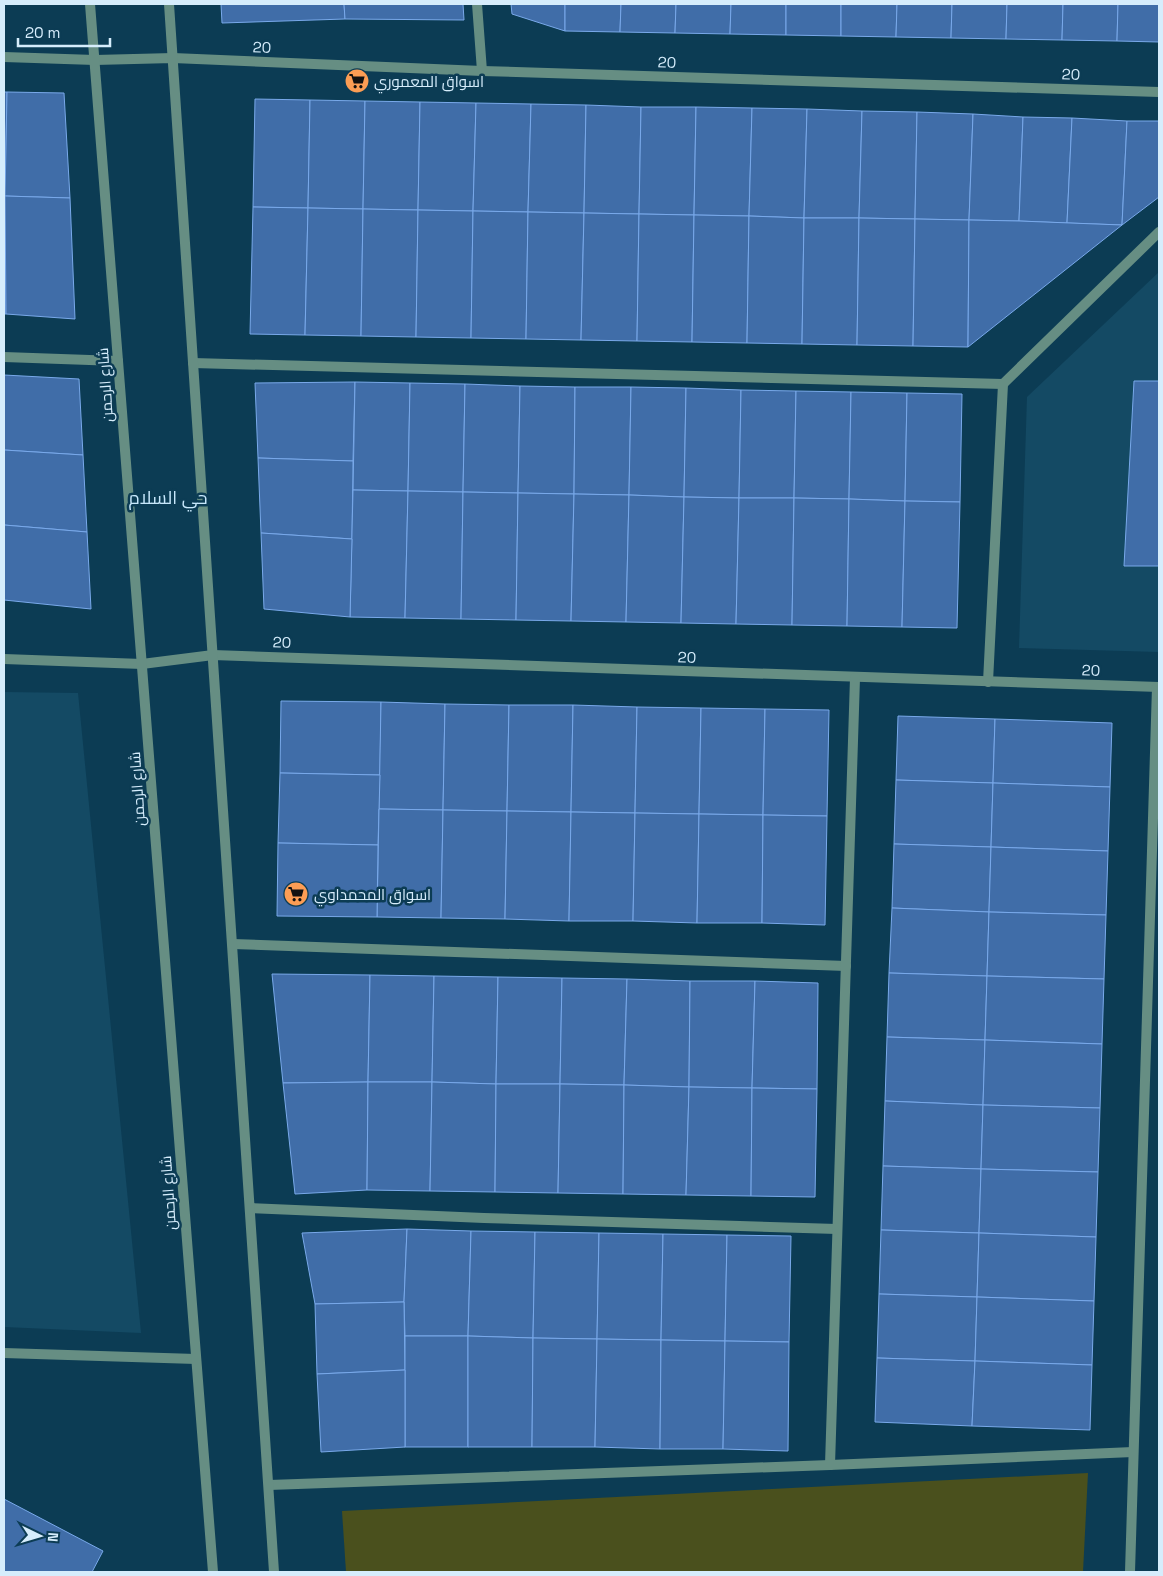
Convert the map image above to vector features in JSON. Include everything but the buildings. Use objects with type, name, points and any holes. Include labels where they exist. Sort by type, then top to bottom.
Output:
[{"type":"street","name":"شارع الرحمن","points":[[90,4],[213,1572]]},
{"type":"street","points":[[169,4],[274,1572]]},
{"type":"street","points":[[477,4],[482,72]]},
{"type":"street","points":[[4,57],[95,60]]},
{"type":"street","name":"20","points":[[95,60],[173,58],[482,72],[1159,92]]},
{"type":"street","points":[[988,682],[1003,384],[1159,232]]},
{"type":"street","points":[[4,357],[118,361]]},
{"type":"street","points":[[193,363],[1003,384]]},
{"type":"street","name":"20","points":[[142,664],[213,655],[1158,687]]},
{"type":"street","points":[[4,659],[142,664]]},
{"type":"street","points":[[830,1465],[855,678]]},
{"type":"street","points":[[1130,1572],[1158,687]]},
{"type":"street","points":[[233,944],[846,966]]},
{"type":"street","points":[[1148,993],[1159,994]]},
{"type":"street","points":[[250,1208],[484,1218],[837,1229]]},
{"type":"street","points":[[4,1353],[196,1359]]},
{"type":"street","points":[[269,1485],[1134,1452]]},
{"type":"shaded area","points":[[1159,272],[1159,652],[1019,648],[1027,397]]},
{"type":"shaded area","points":[[4,692],[78,693],[141,1333],[4,1327]]},
{"type":"green space","points":[[1088,1473],[1083,1572],[346,1572],[342,1511]]},
{"type":"place","name":"اسواق المعموري","points":[[357,81]]},
{"type":"place","name":"اسواق المحمداوي","points":[[296,894]]},
{"type":"district","name":"حي السلام","points":[[168,497]]}]
